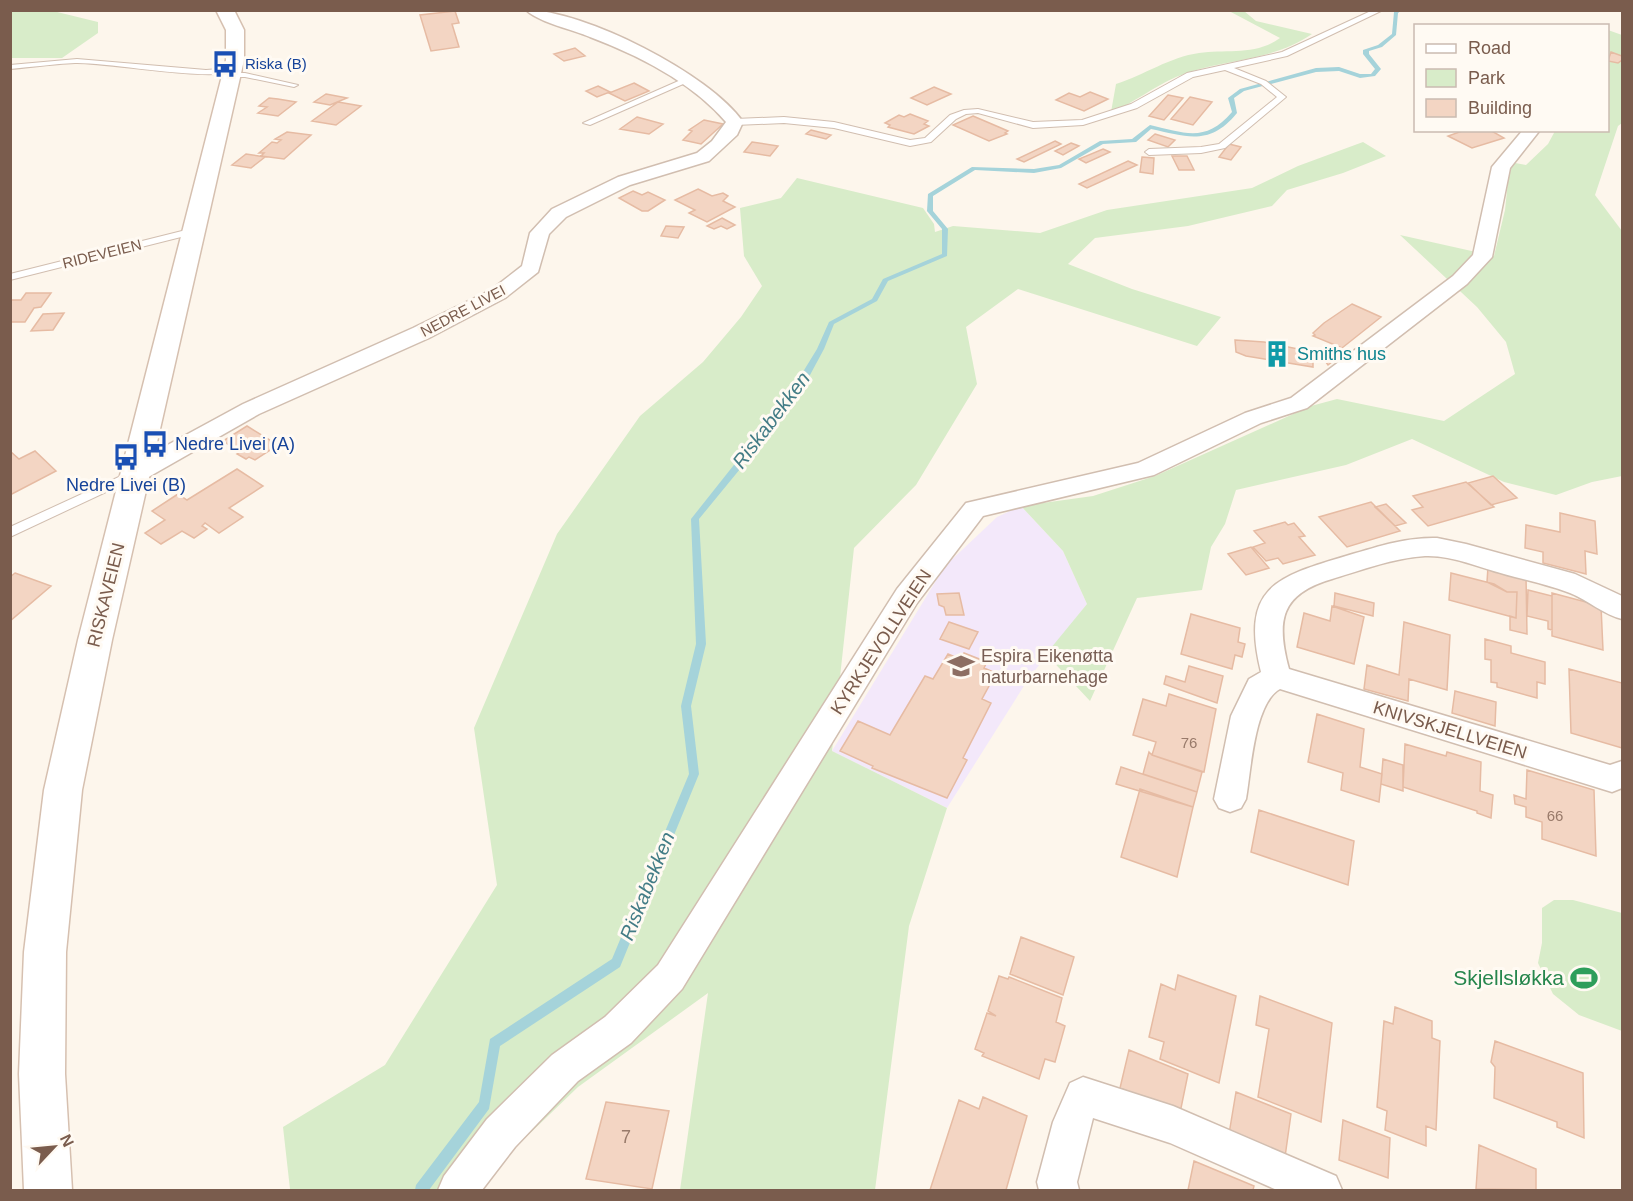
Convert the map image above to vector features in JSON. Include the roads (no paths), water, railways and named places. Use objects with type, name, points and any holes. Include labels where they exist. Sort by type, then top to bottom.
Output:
[{"type":"main road","name":"RISKAVEIEN","points":[[48,1191],[42,1074],[45,952],[54,848],[74,733],[232,73],[236,38],[225,10]]},
{"type":"street","points":[[533,10],[613,40],[666,67],[727,110],[735,122]]},
{"type":"street","name":"NEDRE LIVEI","points":[[136,473],[251,409],[421,333],[498,294],[531,268],[540,233],[559,213],[624,181],[703,157],[731,131],[735,122]]},
{"type":"street","name":"KYRKJEVOLLVEIEN","points":[[458,1191],[501,1133],[565,1068],[618,1030],[670,977],[907,596],[975,509],[1145,469],[1253,418],[1299,403],[1460,280],[1482,257],[1501,166],[1530,132]]},
{"type":"street","points":[[1230,799],[1246,716],[1259,687],[1277,677],[1267,637],[1275,603],[1284,589],[1297,580],[1356,563],[1426,547],[1455,550],[1582,586],[1608,598],[1623,609]]},
{"type":"street","name":"KNIVSKJELLVEIEN","points":[[1277,677],[1612,779],[1623,774]]},
{"type":"street","points":[[1059,1191],[1057,1182],[1072,1122],[1083,1096],[1173,1125],[1322,1191]]},
{"type":"lane","points":[[735,122],[784,120],[834,125],[916,143],[934,136],[952,117],[964,112],[978,111],[1034,125],[1083,122],[1134,106],[1190,75],[1284,54],[1380,10]]},
{"type":"lane","points":[[10,67],[85,61],[232,73],[294,85]]},
{"type":"lane","points":[[1149,152],[1201,150],[1222,146],[1282,98],[1277,91],[1258,80],[1225,67]]},
{"type":"lane","points":[[587,123],[686,81]]},
{"type":"lane","name":"RIDEVEIEN","points":[[10,277],[194,231]]},
{"type":"lane","points":[[10,533],[136,473]]},
{"type":"waterway","name":"Riskabekken","points":[[421,1190],[485,1105],[494,1043],[616,963],[694,774],[686,706],[701,644],[695,519],[789,400],[806,375],[831,323],[875,300],[885,280],[945,255],[945,229],[930,211],[930,195],[974,168],[1034,171],[1061,166],[1102,142],[1134,141],[1150,127],[1186,134],[1207,134],[1226,123],[1235,112],[1231,98],[1242,90],[1316,70],[1339,69],[1360,76],[1373,75],[1378,69],[1366,54],[1366,50],[1380,46],[1394,35],[1396,12],[1400,10]]},
{"type":"place","name":"Riska (B)","points":[[225,64]]},
{"type":"place","name":"Smiths hus","points":[[1277,354]]},
{"type":"place","name":"Nedre Livei (A)","points":[[155,444]]},
{"type":"place","name":"Nedre Livei (B)","points":[[126,457]]},
{"type":"place","name":"Espira Eikenøtta naturbarnehage","points":[[961,666]]},
{"type":"place","name":"Skjellsløkka","points":[[1584,978]]}]
